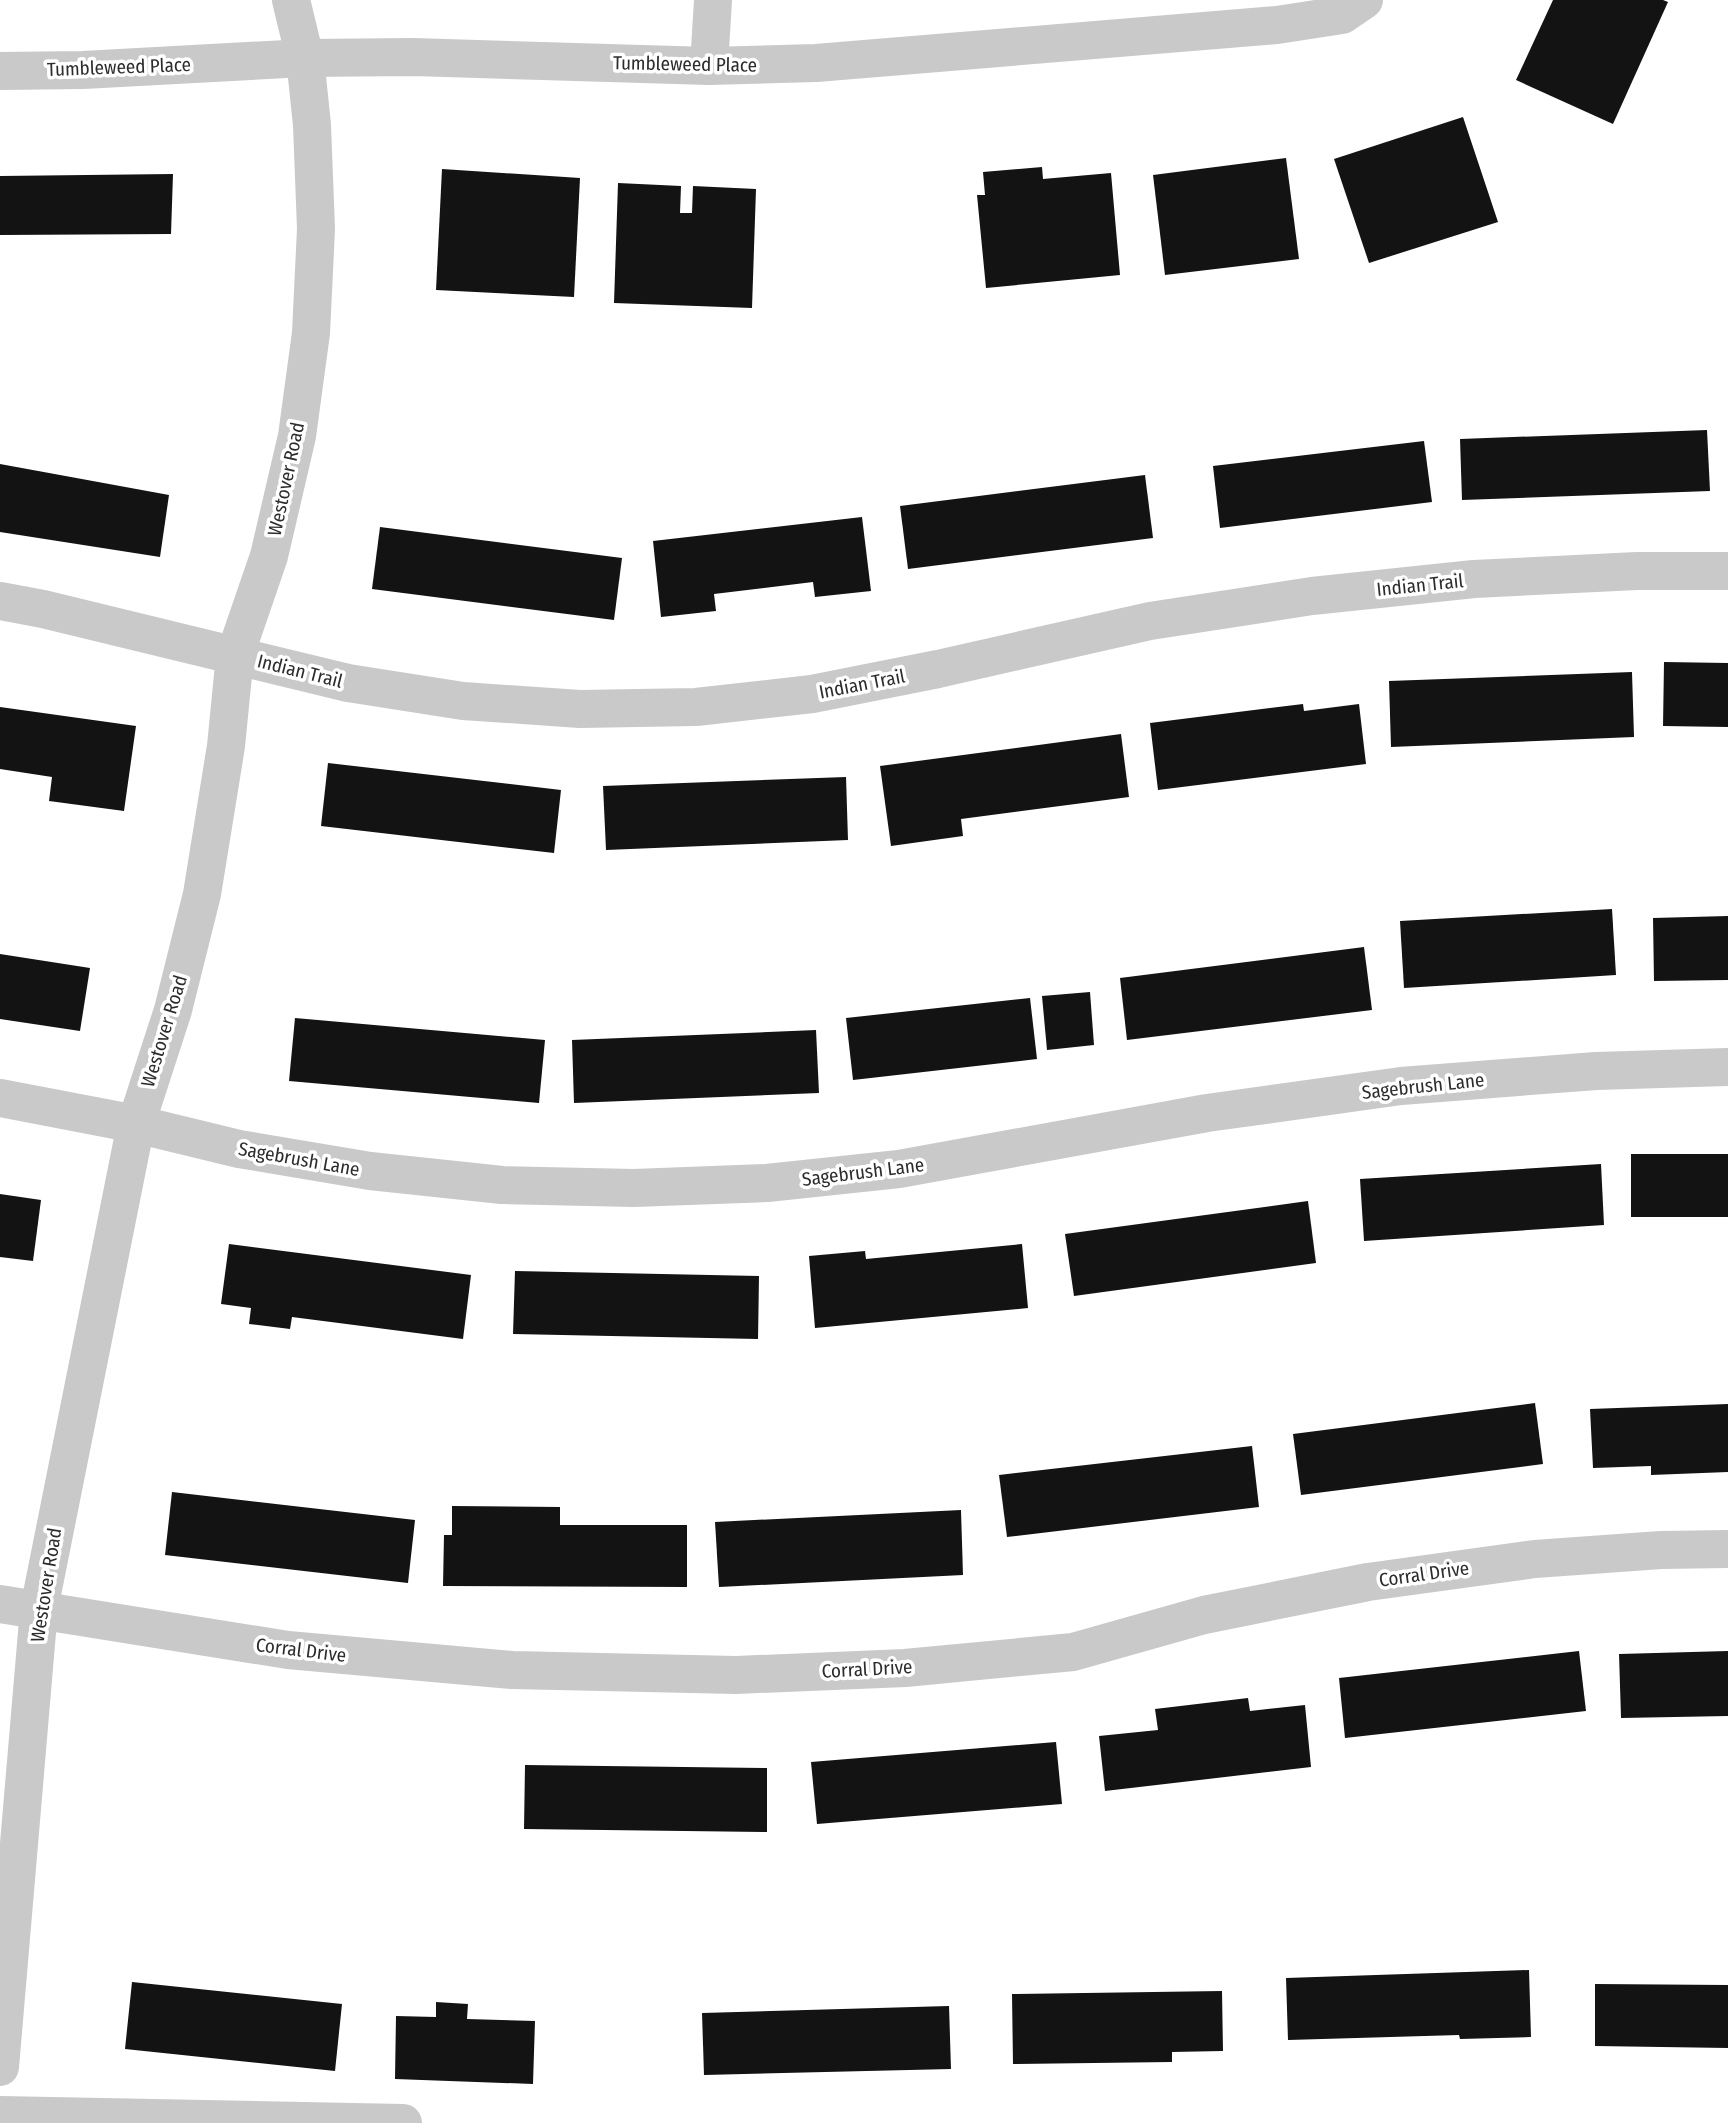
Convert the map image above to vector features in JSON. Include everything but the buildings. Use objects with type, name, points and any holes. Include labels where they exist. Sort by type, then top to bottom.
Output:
[{"type":"street","name":"Westover Road","points":[[0,2067],[39,1609],[136,1124],[173,1010],[202,894],[226,746],[235,655],[269,556],[297,436],[311,333],[316,229],[312,125],[305,58],[291,0]]},
{"type":"street","points":[[709,66],[713,0]]},
{"type":"street","name":"Tumbleweed Place","points":[[0,71],[83,70],[305,58],[413,57],[709,66],[816,63],[1277,25],[1342,15],[1364,0]]},
{"type":"street","name":"Indian Trail","points":[[0,601],[348,683],[463,701],[580,709],[696,707],[812,694],[938,669],[1150,621],[1312,596],[1474,579],[1637,571],[1728,571]]},
{"type":"street","name":"Sagebrush Lane","points":[[0,1098],[136,1124],[239,1149],[369,1171],[502,1185],[647,1188],[767,1184],[899,1169],[1207,1113],[1401,1086],[1596,1070],[1728,1067]]},
{"type":"street","name":"Corral Drive","points":[[0,1604],[288,1650],[512,1670],[736,1675],[905,1668],[1073,1652],[1204,1615],[1368,1582],[1535,1559],[1661,1550],[1728,1549]]},
{"type":"street","points":[[0,2115],[403,2123]]}]
